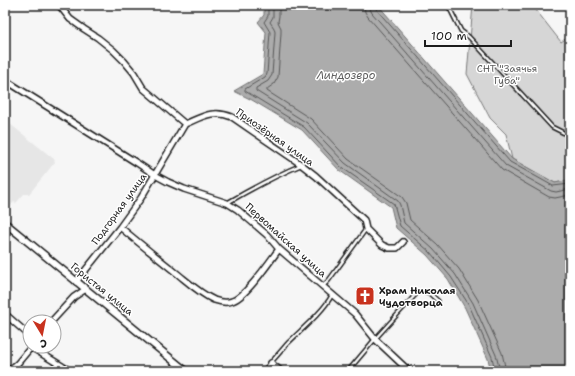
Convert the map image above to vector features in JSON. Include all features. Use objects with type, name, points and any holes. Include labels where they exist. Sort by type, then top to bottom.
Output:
[{"type":"street","points":[[59,5],[70,19],[113,50],[134,73],[143,88],[185,124]]},
{"type":"street","name":"Первомайская улица","points":[[5,80],[155,175],[184,188],[227,203],[238,210],[267,235],[279,249],[355,314],[375,339],[409,371]]},
{"type":"street","name":"Приозёрная улица","points":[[185,124],[214,113],[232,117],[316,176],[364,220],[366,229],[382,244],[389,248],[397,248],[403,242]]},
{"type":"street","name":"Подгорная улица","points":[[76,282],[141,198],[185,124]]},
{"type":"street","name":"Гористая улица","points":[[5,223],[186,371]]},
{"type":"street","points":[[120,227],[198,290],[214,300],[224,302],[233,301],[240,297],[262,272],[279,249]]},
{"type":"street","points":[[58,314],[74,296],[86,289]]},
{"type":"street","points":[[5,314],[22,329]]},
{"type":"street","points":[[8,371],[25,354]]},
{"type":"street","points":[[44,354],[70,371]]},
{"type":"street","points":[[271,363],[281,371]]},
{"type":"lane","points":[[448,5],[461,31],[469,37],[552,127],[570,136]]},
{"type":"lane","points":[[227,203],[251,189],[302,165]]},
{"type":"lane","points":[[323,286],[366,229]]},
{"type":"lane","points":[[348,371],[418,292],[428,292],[438,301]]},
{"type":"lane","points":[[263,371],[287,344],[305,328],[329,300],[332,294]]},
{"type":"shaded area","points":[[5,120],[54,159],[55,162],[29,194],[24,194],[8,209],[5,209]]},
{"type":"green space","name":"СНТ \"Заячья Губа\"","points":[[473,5],[532,5],[561,42],[570,36],[570,180],[555,183],[512,159],[506,134],[490,118],[467,74]]},
{"type":"water","name":"Линдозеро","points":[[264,5],[378,5],[512,159],[555,183],[570,180],[570,371],[491,371],[488,359],[465,308],[448,279],[427,255],[396,228],[391,207],[339,170],[302,130],[234,91],[263,74],[266,32],[258,22],[264,15]]},
{"type":"place","name":"Храм Николая Чудотворца","points":[[365,296]]}]
